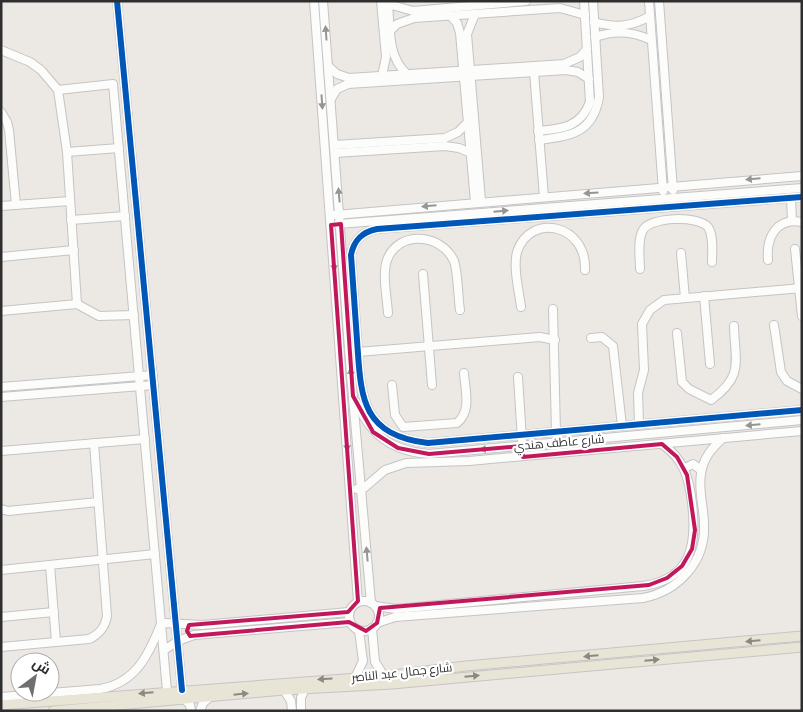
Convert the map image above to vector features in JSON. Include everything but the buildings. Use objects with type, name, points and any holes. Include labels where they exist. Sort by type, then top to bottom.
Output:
[{"type":"main road","name":"شارع جمال عبد الناصر","points":[[1,705],[57,707],[184,700],[284,690],[401,683],[802,636]]},
{"type":"main road","name":"شارع جمال عبد الناصر","points":[[571,662],[802,648]]},
{"type":"main road","name":"شارع جمال عبد الناصر","points":[[57,707],[167,691],[384,676],[466,666],[551,664]]},
{"type":"street","points":[[117,1],[182,690]]},
{"type":"street","points":[[161,624],[176,623],[189,625],[349,612],[358,602],[314,1]]},
{"type":"street","points":[[323,1],[361,489],[373,604],[378,614],[375,626],[375,662],[384,676]]},
{"type":"street","points":[[386,2],[413,11],[526,1]]},
{"type":"street","points":[[539,135],[562,129],[577,122],[590,102],[584,1]]},
{"type":"street","points":[[539,135],[566,136],[577,132],[592,118],[599,97],[593,1]]},
{"type":"street","points":[[649,1],[664,198]]},
{"type":"street","points":[[659,1],[674,197]]},
{"type":"street","points":[[382,76],[386,57],[386,2]]},
{"type":"street","points":[[386,2],[393,55],[401,69],[407,74]]},
{"type":"street","points":[[391,30],[398,24],[414,18],[560,8],[585,15]]},
{"type":"street","points":[[476,14],[467,34],[467,74],[470,154],[478,202]]},
{"type":"street","points":[[450,16],[460,28],[467,74],[478,202]]},
{"type":"street","points":[[594,22],[611,26],[628,26],[650,16]]},
{"type":"street","points":[[595,38],[606,34],[629,32],[651,40]]},
{"type":"street","points":[[331,99],[337,88],[348,84],[564,64],[575,61],[587,49]]},
{"type":"street","points":[[1,50],[30,62],[42,70],[58,90],[67,152],[77,304]]},
{"type":"street","points":[[328,66],[337,74],[349,78],[407,74],[572,71],[589,79]]},
{"type":"street","points":[[534,72],[544,197]]},
{"type":"street","points":[[58,90],[113,84],[167,691]]},
{"type":"street","points":[[1,112],[8,122],[16,206]]},
{"type":"street","points":[[335,149],[445,138],[458,132],[468,122]]},
{"type":"street","points":[[335,149],[445,146],[459,148],[470,154]]},
{"type":"street","points":[[67,152],[119,148]]},
{"type":"street","points":[[330,216],[802,176]]},
{"type":"street","points":[[331,224],[802,188]]},
{"type":"street","points":[[802,197],[369,230],[362,234],[352,248],[351,255],[362,393],[374,419],[386,429],[401,437],[428,443],[802,410]]},
{"type":"street","points":[[791,198],[792,221]]},
{"type":"street","points":[[1,206],[70,201]]},
{"type":"street","points":[[673,207],[675,219]]},
{"type":"street","points":[[71,220],[125,216]]},
{"type":"street","points":[[550,216],[550,228]]},
{"type":"street","points":[[640,269],[640,238],[643,229],[650,223],[675,219],[696,219],[706,225],[711,236],[712,262]]},
{"type":"street","points":[[768,260],[766,248],[772,233],[777,227],[792,221],[802,222]]},
{"type":"street","points":[[410,227],[411,238]]},
{"type":"street","points":[[521,307],[516,259],[522,244],[534,232],[550,228],[565,232],[578,241],[586,260],[585,270]]},
{"type":"street","points":[[388,313],[385,268],[387,260],[396,246],[411,238],[431,241],[440,246],[454,261],[460,310]]},
{"type":"street","points":[[795,249],[802,316]]},
{"type":"street","points":[[1,257],[74,250]]},
{"type":"street","points":[[681,252],[685,298]]},
{"type":"street","points":[[423,274],[432,385]]},
{"type":"street","points":[[639,424],[638,393],[643,377],[642,324],[650,310],[664,300],[800,288]]},
{"type":"street","points":[[704,296],[710,364]]},
{"type":"street","points":[[1,311],[77,304],[99,316],[134,315]]},
{"type":"street","points":[[553,308],[556,433]]},
{"type":"street","points":[[774,324],[781,372],[787,382],[802,389]]},
{"type":"street","points":[[711,400],[727,387],[736,373],[734,326]]},
{"type":"street","points":[[678,333],[682,382],[689,389],[711,400]]},
{"type":"street","points":[[358,352],[540,337],[555,340]]},
{"type":"street","points":[[591,338],[602,337],[613,346],[622,426]]},
{"type":"street","points":[[392,386],[395,415],[399,424],[408,427],[457,423],[462,419],[467,406],[464,373]]},
{"type":"street","points":[[1,387],[153,375]]},
{"type":"street","points":[[518,377],[523,456]]},
{"type":"street","points":[[1,398],[154,385]]},
{"type":"street","points":[[343,395],[349,394],[353,396]]},
{"type":"street","name":"شارع عاطف هندي","points":[[353,396],[365,420],[374,432],[392,444],[406,450],[436,454],[802,420]]},
{"type":"street","points":[[711,400],[713,418]]},
{"type":"street","points":[[428,443],[430,426]]},
{"type":"street","name":"شارع عاطف هندي","points":[[361,489],[385,470],[401,464],[523,456],[802,431]]},
{"type":"street","points":[[359,630],[375,626],[396,617],[643,598],[664,592],[686,575],[700,551],[704,530],[701,470],[711,450],[723,438]]},
{"type":"street","points":[[1,451],[145,440]]},
{"type":"street","points":[[1,647],[89,639],[102,630],[107,616],[94,443]]},
{"type":"street","points":[[358,602],[396,609],[643,586],[662,581],[682,566],[694,542],[695,523],[689,481],[685,468],[677,457],[662,444]]},
{"type":"street","points":[[685,468],[693,464],[701,470]]},
{"type":"street","points":[[350,489],[361,489]]},
{"type":"street","points":[[1,509],[8,511],[98,502]]},
{"type":"street","points":[[1,570],[155,554]]},
{"type":"street","points":[[50,565],[56,642]]},
{"type":"street","points":[[1,616],[54,612]]},
{"type":"street","points":[[349,612],[350,622],[359,630],[363,661],[355,678]]},
{"type":"street","points":[[164,650],[190,636],[350,622]]},
{"type":"street","points":[[1,698],[100,689],[116,685],[130,676],[143,663],[161,624]]},
{"type":"street","points":[[189,625],[187,631],[190,636]]},
{"type":"street","points":[[297,708],[304,689]]},
{"type":"street","points":[[284,690],[297,708]]},
{"type":"street","points":[[200,711],[203,703],[210,697]]},
{"type":"street","points":[[184,700],[190,706],[191,711]]},
{"type":"highlighted area","points":[[341,224],[353,396],[373,432],[398,448],[429,454],[522,446],[523,457],[662,444],[677,457],[687,475],[695,530],[692,549],[682,566],[667,578],[649,585],[380,608],[377,623],[366,631],[349,622],[190,636],[187,631],[189,625],[348,612],[358,601],[331,225]]},
{"type":"cycle path","points":[[117,1],[182,690]]},
{"type":"cycle path","points":[[802,197],[377,229],[363,235],[354,245],[351,255],[358,360],[363,395],[368,410],[377,422],[389,431],[406,439],[428,443],[802,410]]}]
